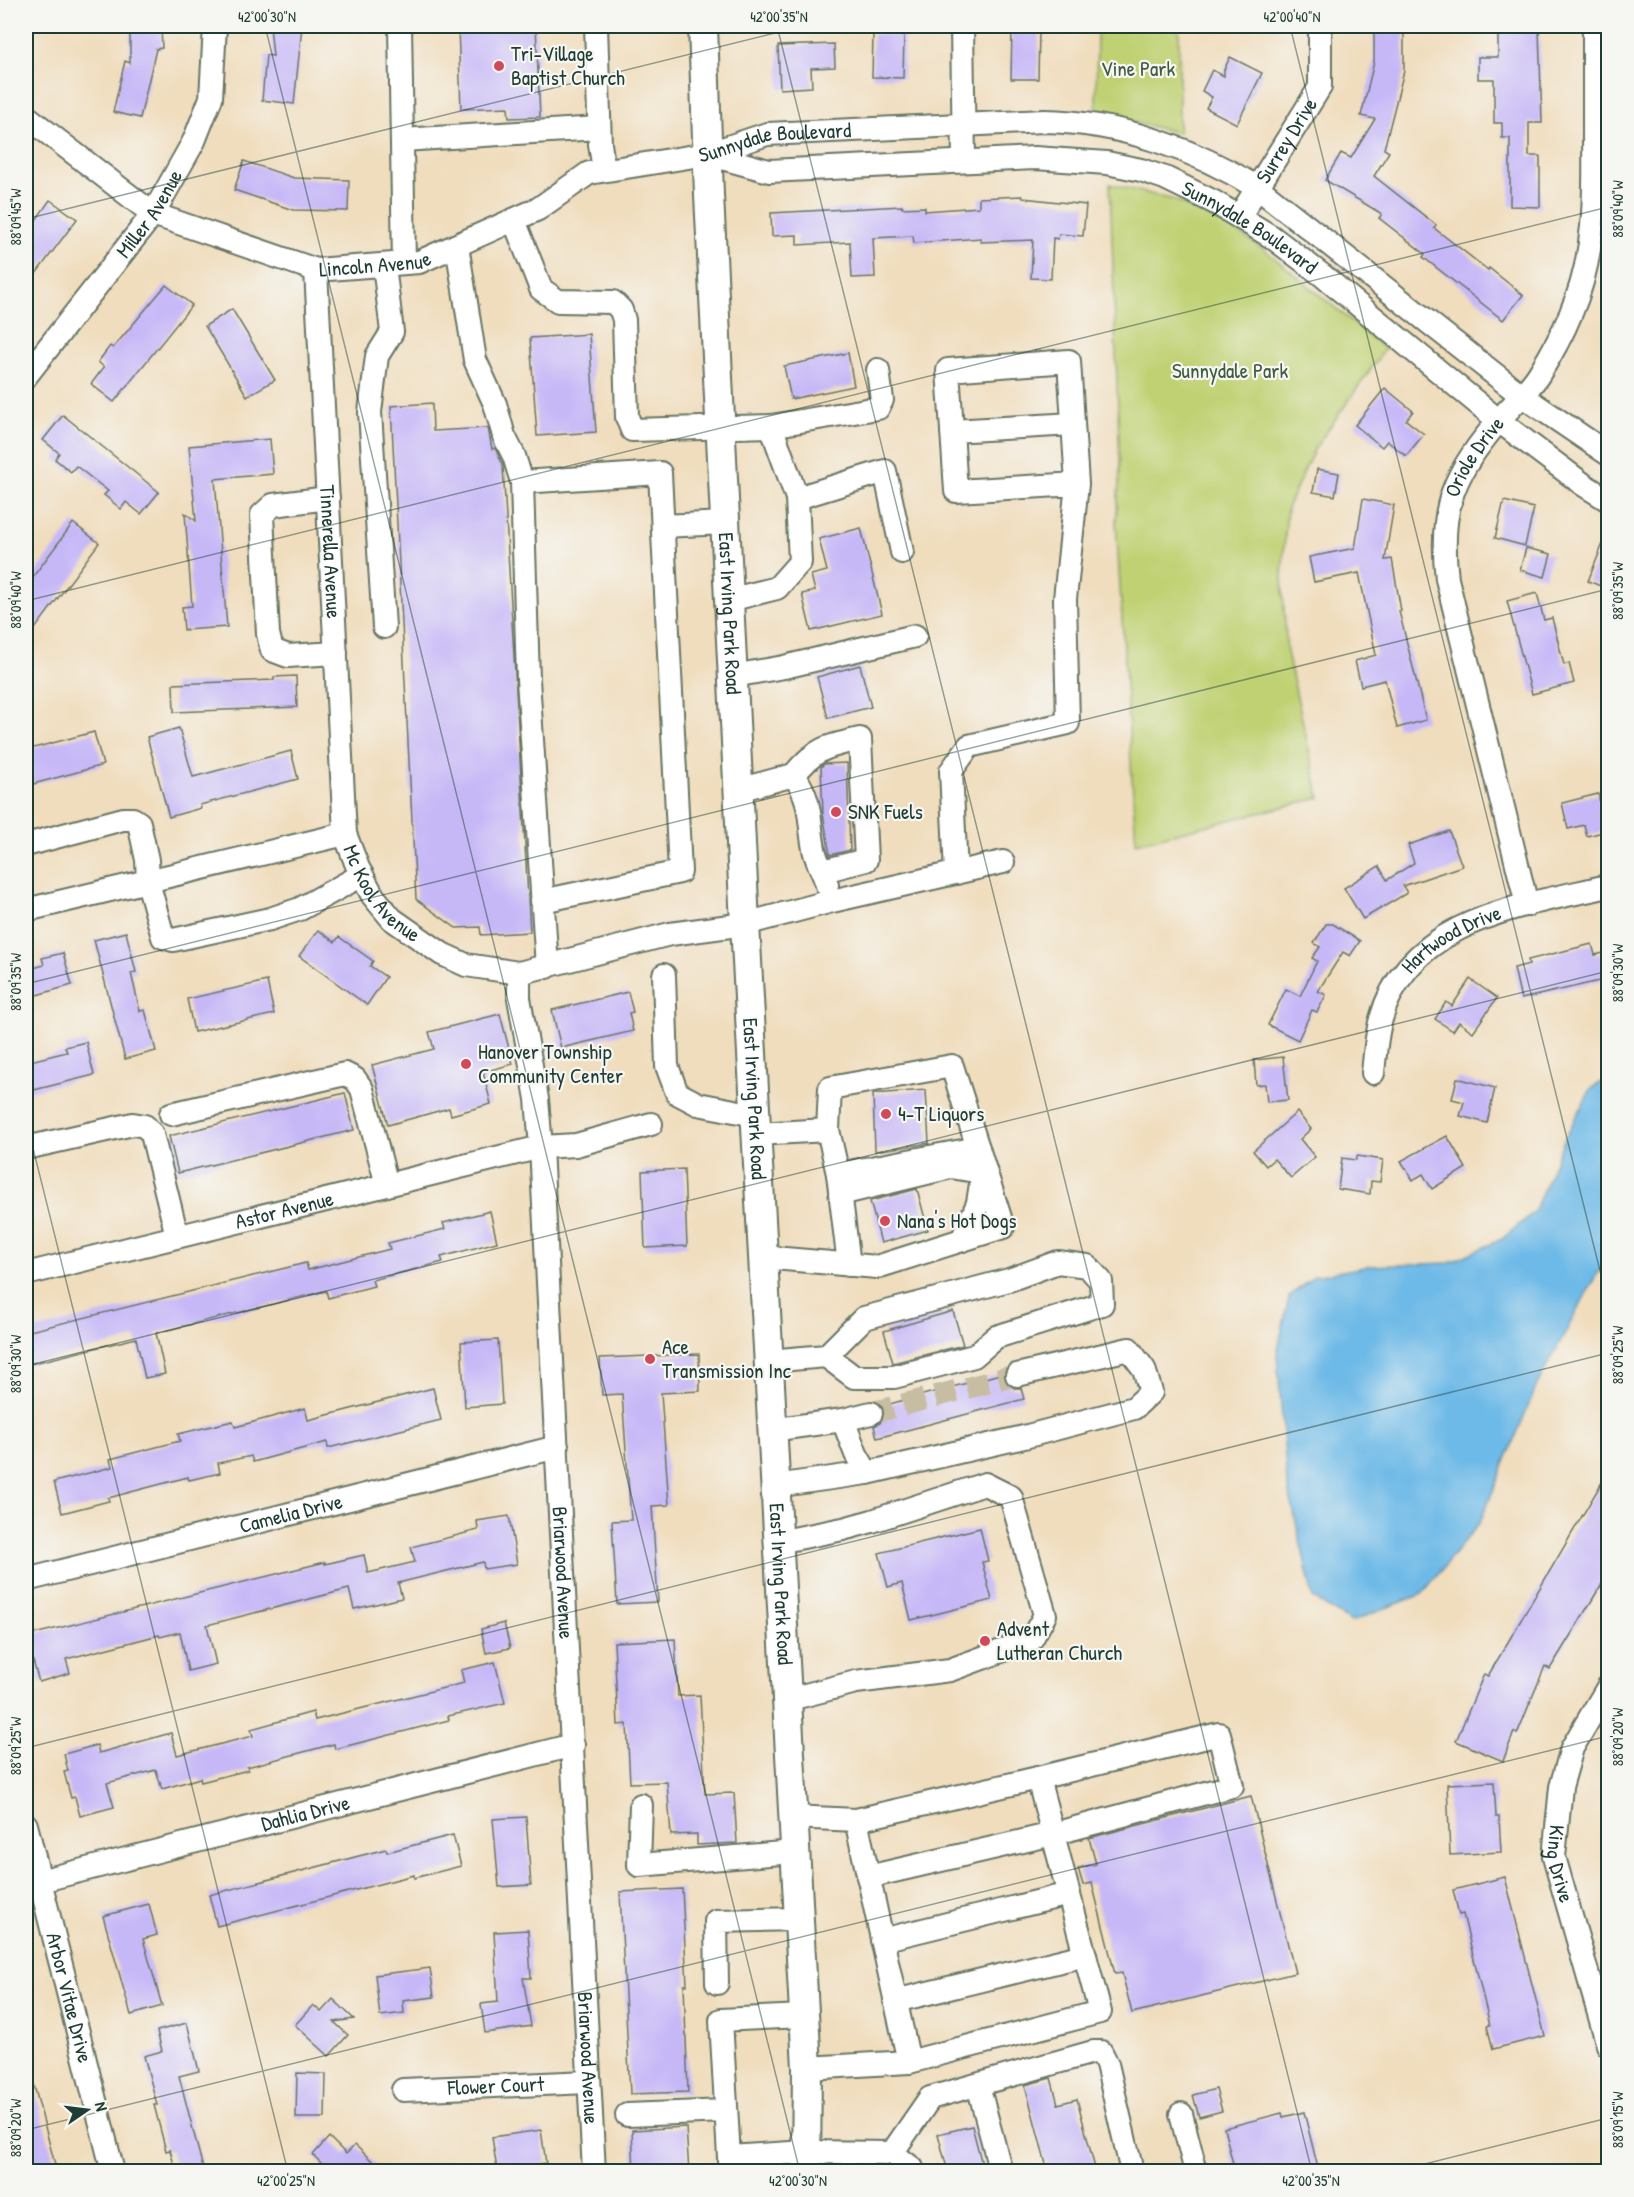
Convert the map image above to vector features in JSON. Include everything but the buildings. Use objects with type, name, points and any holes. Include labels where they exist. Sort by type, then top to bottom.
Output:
[{"type":"main road","name":"East Irving Park Road","points":[[703,26],[707,154],[755,1124],[807,2068],[806,2162]]},
{"type":"street","name":"Miller Avenue","points":[[26,376],[153,214],[194,141],[211,98],[214,26]]},
{"type":"street","points":[[384,627],[370,411],[377,356],[392,332],[402,140],[400,26]]},
{"type":"street","points":[[596,26],[599,128],[604,170]]},
{"type":"street","points":[[962,26],[964,161]]},
{"type":"street","name":"Surrey Drive","points":[[1239,217],[1320,87],[1320,26]]},
{"type":"street","name":"Oriole Drive","points":[[1527,905],[1448,579],[1444,545],[1447,513],[1460,473],[1468,459],[1499,420],[1539,374],[1571,313],[1590,254],[1601,186],[1594,26]]},
{"type":"street","name":"Lincoln Avenue","points":[[26,116],[153,214],[316,270],[419,262],[538,209],[589,173],[707,154]]},
{"type":"street","name":"Sunnydale Boulevard","points":[[707,154],[767,134],[1071,122],[1121,130],[1152,139],[1211,162],[1258,188],[1521,395],[1608,454]]},
{"type":"street","points":[[402,140],[599,128]]},
{"type":"street","name":"Sunnydale Boulevard","points":[[707,154],[769,171],[1044,158],[1124,166],[1165,178],[1188,188],[1272,237],[1499,420],[1608,500]]},
{"type":"street","points":[[514,220],[541,290],[558,302],[613,302],[621,310],[624,320],[627,417],[632,430],[771,426],[878,408],[882,400],[878,370]]},
{"type":"street","points":[[457,245],[475,360],[495,404],[504,436],[514,456],[522,482],[528,679],[547,967]]},
{"type":"street","name":"Tinnerella Avenue","points":[[316,270],[345,834]]},
{"type":"street","points":[[956,873],[951,771],[969,747],[1068,723],[1065,599],[1077,484],[1069,362],[948,370],[956,491],[1077,484]]},
{"type":"street","points":[[952,432],[1073,424]]},
{"type":"street","points":[[729,600],[777,588],[800,562],[797,498],[771,426]]},
{"type":"street","points":[[797,498],[885,471],[902,552]]},
{"type":"street","points":[[522,482],[660,473],[680,872],[542,901]]},
{"type":"street","points":[[328,498],[273,505],[262,515],[262,535],[268,634],[272,651],[288,656],[336,653]]},
{"type":"street","points":[[663,526],[725,523]]},
{"type":"street","points":[[733,676],[915,636]]},
{"type":"street","points":[[738,790],[794,775],[807,759],[829,746],[860,739],[866,860],[823,871]]},
{"type":"street","points":[[794,775],[804,790],[811,821],[814,851],[832,901]]},
{"type":"street","points":[[26,845],[123,819],[133,819],[139,823],[147,860],[148,882],[163,937],[173,940],[270,919],[300,909],[362,874]]},
{"type":"street","name":"Mc Kool Avenue","points":[[26,910],[345,834],[373,896],[392,918],[442,954],[466,965],[519,973],[670,934],[745,924],[832,901],[1003,862]]},
{"type":"street","name":"Hartwood Drive","points":[[1373,1073],[1381,1018],[1391,992],[1412,965],[1441,938],[1487,915],[1608,886]]},
{"type":"street","name":"Briarwood Avenue","points":[[519,973],[519,998],[537,1099],[541,1147],[594,2172]]},
{"type":"street","points":[[664,975],[667,1066],[677,1094],[755,1124],[828,1130]]},
{"type":"street","points":[[762,1257],[849,1265],[877,1267],[1003,1227],[952,1066],[830,1088],[828,1130],[839,1184],[849,1265]]},
{"type":"street","points":[[171,1114],[345,1074],[355,1079],[362,1089],[387,1185]]},
{"type":"street","points":[[26,1148],[133,1124],[145,1126],[152,1134],[177,1236]]},
{"type":"street","name":"Astor Avenue","points":[[26,1274],[541,1147],[576,1145],[651,1124]]},
{"type":"street","points":[[839,1184],[978,1148]]},
{"type":"street","points":[[839,1184],[951,1167],[975,1171],[982,1177],[978,1203],[962,1240]]},
{"type":"street","points":[[768,1360],[826,1356],[854,1377],[894,1377],[975,1356],[996,1337],[1102,1304],[1101,1281],[1088,1266],[1058,1262],[1009,1280],[864,1318],[826,1356]]},
{"type":"street","points":[[775,1486],[867,1473],[935,1458],[1134,1408],[1151,1392],[1144,1368],[1129,1349],[1017,1376]]},
{"type":"street","points":[[771,1430],[843,1420],[871,1413]]},
{"type":"street","points":[[843,1420],[867,1473]]},
{"type":"street","name":"Camelia Drive","points":[[26,1580],[557,1447]]},
{"type":"street","points":[[778,1542],[872,1521],[985,1484],[1011,1497],[1045,1615],[1031,1640],[950,1670],[856,1682],[786,1700]]},
{"type":"street","name":"King Drive","points":[[1608,1686],[1572,1748],[1561,1787],[1554,1857],[1608,2045]]},
{"type":"street","points":[[792,1816],[856,1820],[1219,1734],[1232,1786],[1053,1834],[868,1877]]},
{"type":"street","name":"Dahlia Drive","points":[[40,1881],[573,1745]]},
{"type":"street","points":[[807,2068],[909,2062],[1100,2012],[1038,1778]]},
{"type":"street","points":[[641,1805],[639,1865],[794,1852]]},
{"type":"street","points":[[856,1820],[909,2062]]},
{"type":"street","name":"Arbor Vitae Drive","points":[[26,1826],[113,2172]]},
{"type":"street","points":[[882,1940],[1069,1894]]},
{"type":"street","points":[[717,1983],[716,1921],[798,1920]]},
{"type":"street","points":[[895,2001],[1085,1955]]},
{"type":"street","points":[[803,2016],[721,2020],[729,2164],[806,2162],[892,2153],[913,2172]]},
{"type":"street","points":[[892,2153],[930,2098],[1093,2052],[1101,2052],[1107,2064],[1132,2172]]},
{"type":"street","name":"Flower Court","points":[[403,2090],[589,2082]]},
{"type":"street","points":[[978,2085],[1001,2172]]},
{"type":"street","points":[[627,2115],[726,2111]]},
{"type":"street","points":[[1181,2114],[1196,2172]]},
{"type":"green space","name":"Vine Park","points":[[1097,26],[1179,26],[1179,133],[1096,113]]},
{"type":"green space","name":"Sunnydale Park","points":[[1110,184],[1174,200],[1230,227],[1265,250],[1385,349],[1315,448],[1287,508],[1282,577],[1287,653],[1320,798],[1136,843],[1116,522],[1120,469]]},
{"type":"water","points":[[1608,1078],[1608,1265],[1599,1270],[1537,1385],[1480,1522],[1422,1594],[1351,1622],[1313,1598],[1287,1482],[1277,1354],[1289,1297],[1314,1276],[1370,1266],[1449,1263],[1502,1239],[1534,1212],[1564,1140],[1591,1089]]},
{"type":"tunnel","points":[[871,1413],[1017,1375]]},
{"type":"place","name":"Tri-Village Baptist Church","points":[[499,66]]},
{"type":"place","name":"SNK Fuels","points":[[836,812]]},
{"type":"place","name":"Hanover Township Community Center","points":[[466,1064]]},
{"type":"place","name":"4-T Liquors","points":[[886,1114]]},
{"type":"place","name":"Nana's Hot Dogs","points":[[885,1221]]},
{"type":"place","name":"Ace Transmission Inc","points":[[650,1359]]},
{"type":"place","name":"Advent Lutheran Church","points":[[985,1641]]}]
